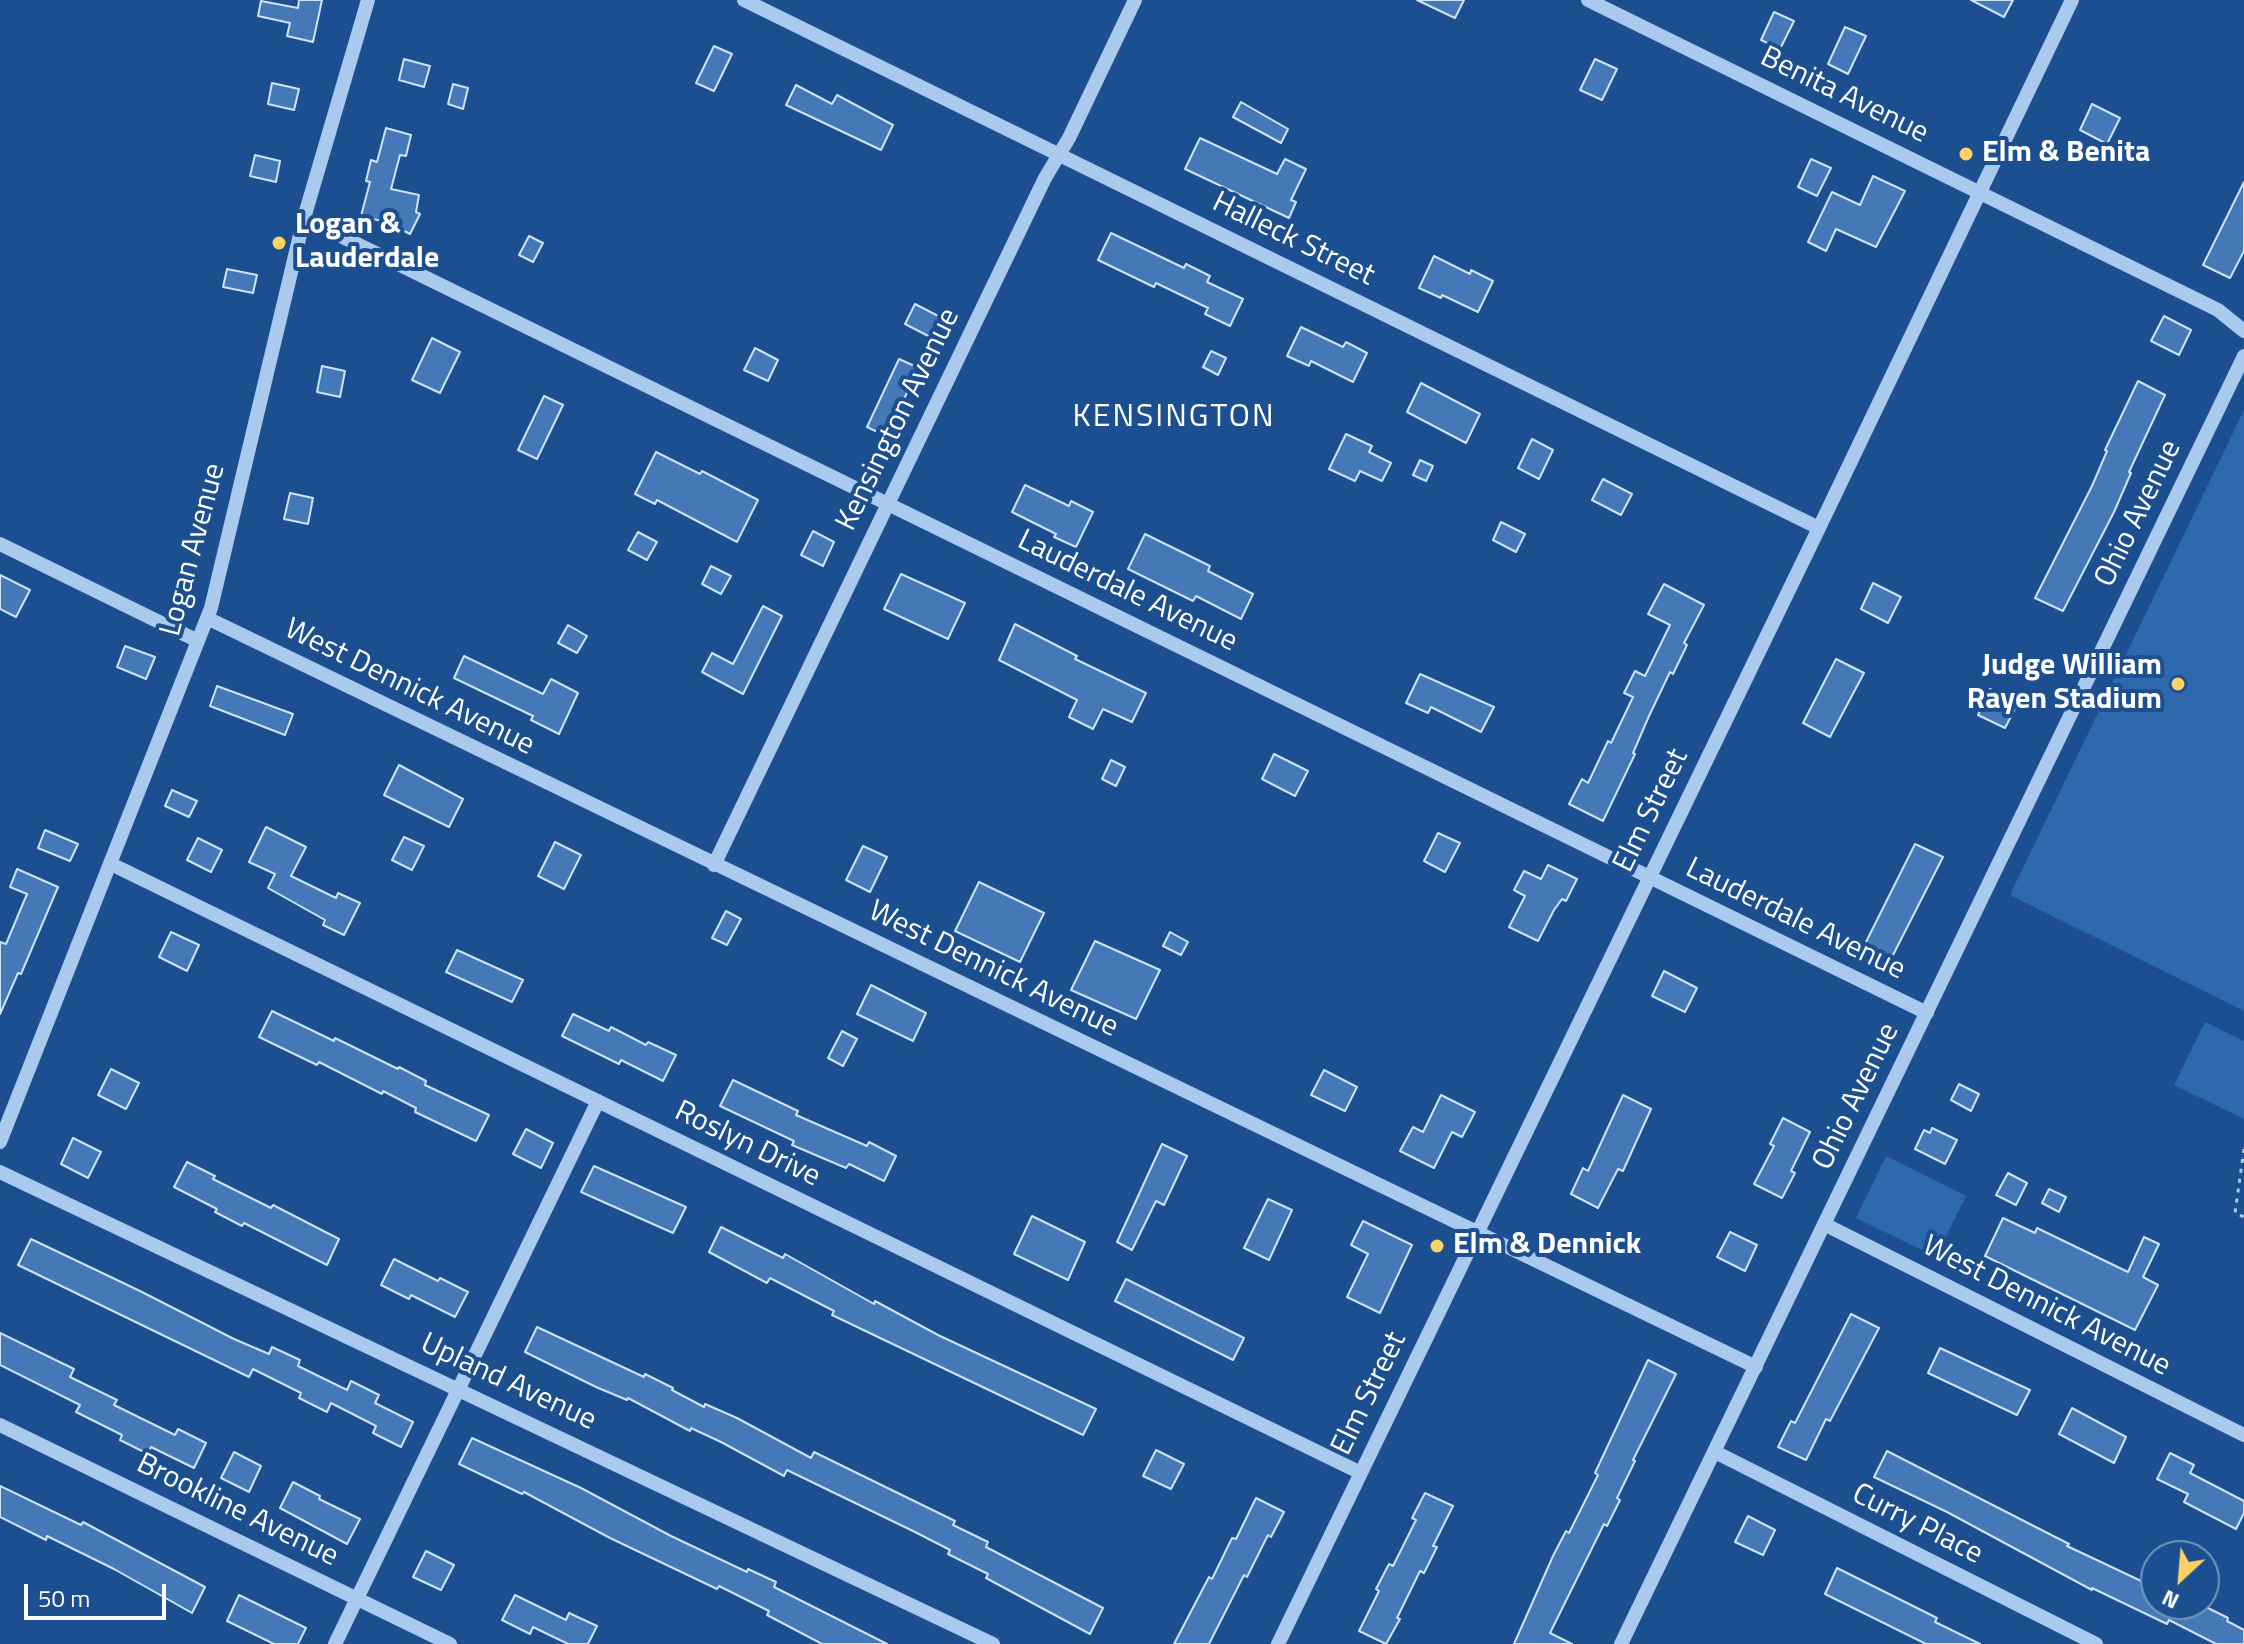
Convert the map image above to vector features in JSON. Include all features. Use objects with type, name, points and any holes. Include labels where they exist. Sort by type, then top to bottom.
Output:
[{"type":"street","name":"Logan Avenue","points":[[0,1142],[207,618],[304,218],[368,0]]},
{"type":"street","name":"Halleck Street","points":[[744,0],[1819,528]]},
{"type":"street","name":"Kensington Avenue","points":[[714,865],[1045,178],[1135,0]]},
{"type":"street","name":"Benita Avenue","points":[[1588,0],[2218,310],[2244,331]]},
{"type":"street","name":"Elm Street","points":[[1278,1644],[2072,0]]},
{"type":"street","name":"Lauderdale Avenue","points":[[304,218],[1927,1013]]},
{"type":"street","name":"Ohio Avenue","points":[[1621,1644],[2244,356]]},
{"type":"street","points":[[0,544],[198,641]]},
{"type":"street","name":"West Dennick Avenue","points":[[207,618],[1756,1367]]},
{"type":"street","name":"Roslyn Drive","points":[[111,864],[1361,1473]]},
{"type":"street","points":[[335,1644],[598,1101]]},
{"type":"street","name":"Upland Avenue","points":[[0,1172],[993,1644]]},
{"type":"street","name":"West Dennick Avenue","points":[[1824,1224],[2244,1435]]},
{"type":"street","name":"Brookline Avenue","points":[[0,1425],[450,1644]]},
{"type":"street","name":"Curry Place","points":[[1715,1452],[2096,1644]]},
{"type":"path","points":[[2244,1149],[2235,1213],[2244,1217]]},
{"type":"shaded area","name":"Judge William Rayen Stadium","points":[[2244,410],[2244,1011],[2010,895]]},
{"type":"shaded area","points":[[2205,1022],[2244,1041],[2244,1119],[2174,1085]]},
{"type":"shaded area","points":[[1886,1156],[1966,1196],[1936,1257],[1856,1218]]},
{"type":"building","points":[[299,0],[322,0],[313,42],[287,36],[290,23],[258,16],[261,1],[298,8]]},
{"type":"building","points":[[1417,0],[1464,0],[1455,18]]},
{"type":"building","points":[[1971,0],[2013,0],[2004,17]]},
{"type":"building","points":[[1774,12],[1794,21],[1780,49],[1761,40]]},
{"type":"building","points":[[1845,27],[1866,36],[1848,74],[1828,64]]},
{"type":"building","points":[[714,46],[732,54],[714,91],[696,83]]},
{"type":"building","points":[[404,59],[430,66],[424,87],[399,80]]},
{"type":"building","points":[[1595,59],[1617,69],[1602,100],[1580,90]]},
{"type":"building","points":[[272,83],[299,89],[294,110],[268,104]]},
{"type":"building","points":[[453,84],[468,88],[463,109],[448,104]]},
{"type":"building","points":[[796,85],[832,104],[837,95],[893,125],[881,150],[786,105]]},
{"type":"building","points":[[1241,102],[1288,129],[1281,143],[1233,117]]},
{"type":"building","points":[[2092,104],[2120,118],[2107,144],[2080,130]]},
{"type":"building","points":[[386,128],[411,135],[406,156],[400,155],[391,189],[419,195],[416,212],[420,214],[410,234],[389,223],[361,216],[370,182],[366,181],[371,160],[377,162]]},
{"type":"building","points":[[1200,138],[1277,174],[1285,159],[1306,169],[1291,200],[1296,202],[1289,218],[1185,169]]},
{"type":"building","points":[[255,155],[280,161],[276,182],[250,176]]},
{"type":"building","points":[[1811,159],[1831,168],[1817,196],[1798,187]]},
{"type":"building","points":[[1873,176],[1905,191],[1876,247],[1836,229],[1826,251],[1808,242],[1832,192],[1860,205]]},
{"type":"building","points":[[2244,182],[2244,251],[2230,278],[2203,265]]},
{"type":"building","points":[[1111,233],[1184,268],[1186,264],[1210,276],[1207,282],[1243,299],[1230,326],[1205,314],[1208,308],[1098,260]]},
{"type":"building","points":[[529,236],[543,243],[533,262],[519,255]]},
{"type":"building","points":[[1434,256],[1470,274],[1471,270],[1493,281],[1478,312],[1419,288]]},
{"type":"building","points":[[227,269],[257,275],[253,293],[223,287]]},
{"type":"building","points":[[915,304],[944,319],[934,339],[905,324]]},
{"type":"building","points":[[2164,316],[2191,330],[2179,355],[2151,341]]},
{"type":"building","points":[[1301,327],[1343,347],[1346,342],[1367,353],[1353,382],[1311,361],[1309,366],[1287,356]]},
{"type":"building","points":[[432,338],[460,352],[440,393],[412,380]]},
{"type":"building","points":[[755,348],[778,360],[768,381],[744,370]]},
{"type":"building","points":[[1211,351],[1226,358],[1218,375],[1203,367]]},
{"type":"building","points":[[899,359],[919,368],[886,436],[867,427]]},
{"type":"building","points":[[322,366],[345,371],[340,397],[317,392]]},
{"type":"building","points":[[2138,381],[2165,395],[2114,512],[2063,611],[2035,598],[2092,486],[2105,450]]},
{"type":"building","points":[[1421,383],[1480,414],[1466,443],[1407,412]]},
{"type":"building","points":[[544,396],[563,405],[537,459],[518,450]]},
{"type":"building","points":[[1346,434],[1372,446],[1369,452],[1391,463],[1382,481],[1360,471],[1355,481],[1329,469]]},
{"type":"building","points":[[1532,439],[1553,450],[1539,479],[1518,468]]},
{"type":"building","points":[[656,452],[758,500],[737,542],[657,500],[655,504],[635,494]]},
{"type":"building","points":[[1420,460],[1433,466],[1426,481],[1413,475]]},
{"type":"building","points":[[1603,479],[1632,494],[1621,515],[1592,500]]},
{"type":"building","points":[[1025,485],[1069,506],[1071,501],[1093,512],[1076,547],[1012,512]]},
{"type":"building","points":[[290,493],[313,498],[308,524],[284,519]]},
{"type":"building","points":[[1501,522],[1525,534],[1516,552],[1493,540]]},
{"type":"building","points":[[813,531],[834,542],[823,566],[801,555]]},
{"type":"building","points":[[638,532],[657,542],[647,560],[628,550]]},
{"type":"building","points":[[1145,534],[1210,566],[1208,571],[1253,594],[1241,619],[1196,596],[1193,601],[1128,569]]},
{"type":"building","points":[[711,566],[731,576],[721,594],[702,584]]},
{"type":"building","points":[[901,574],[965,603],[948,639],[884,609]]},
{"type":"building","points":[[0,575],[30,590],[16,617],[0,609]]},
{"type":"building","points":[[1873,583],[1901,597],[1888,623],[1861,609]]},
{"type":"building","points":[[1664,584],[1704,605],[1684,643],[1687,645],[1673,674],[1670,672],[1649,716],[1635,754],[1603,821],[1569,804],[1582,779],[1588,783],[1608,741],[1611,743],[1633,697],[1624,693],[1635,671],[1645,676],[1670,625],[1648,614]]},
{"type":"building","points":[[763,606],[782,616],[743,694],[702,672],[712,653],[733,664]]},
{"type":"building","points":[[1015,624],[1077,656],[1075,659],[1146,693],[1132,722],[1103,709],[1093,729],[1069,717],[1077,700],[999,660]]},
{"type":"building","points":[[568,625],[587,636],[577,653],[558,643]]},
{"type":"building","points":[[125,646],[155,657],[146,679],[117,667]]},
{"type":"building","points":[[464,656],[543,694],[551,679],[578,693],[559,734],[531,720],[533,716],[454,678]]},
{"type":"building","points":[[1836,659],[1864,673],[1830,737],[1803,723]]},
{"type":"building","points":[[1420,674],[1494,707],[1481,732],[1431,707],[1428,713],[1406,703]]},
{"type":"building","points":[[217,686],[293,714],[285,735],[210,706]]},
{"type":"building","points":[[1990,689],[2018,703],[2005,728],[1978,715]]},
{"type":"building","points":[[1274,754],[1308,771],[1295,796],[1262,779]]},
{"type":"building","points":[[1111,760],[1125,767],[1116,786],[1102,779]]},
{"type":"building","points":[[399,765],[463,799],[449,827],[384,795]]},
{"type":"building","points":[[172,790],[197,801],[189,817],[165,806]]},
{"type":"building","points":[[266,827],[306,847],[291,876],[336,898],[338,893],[360,903],[344,935],[323,925],[325,920],[268,888],[275,874],[249,862]]},
{"type":"building","points":[[45,830],[78,844],[70,861],[38,848]]},
{"type":"building","points":[[1438,833],[1460,843],[1445,872],[1424,861]]},
{"type":"building","points":[[404,837],[424,846],[412,870],[392,860]]},
{"type":"building","points":[[198,838],[222,850],[211,872],[187,860]]},
{"type":"building","points":[[555,842],[581,855],[564,889],[538,876]]},
{"type":"building","points":[[1915,844],[1943,857],[1891,959],[1864,946]]},
{"type":"building","points":[[863,846],[887,857],[870,892],[846,880]]},
{"type":"building","points":[[1548,865],[1577,879],[1566,901],[1562,899],[1554,910],[1538,941],[1509,927],[1525,896],[1514,890],[1524,871],[1541,879]]},
{"type":"building","points":[[17,869],[58,887],[21,974],[18,973],[0,1014],[0,942],[6,944],[27,894],[10,887]]},
{"type":"building","points":[[979,882],[1044,913],[1020,962],[955,931]]},
{"type":"building","points":[[726,911],[741,919],[727,945],[712,938]]},
{"type":"building","points":[[171,932],[199,945],[187,971],[159,957]]},
{"type":"building","points":[[1170,932],[1188,942],[1181,955],[1163,946]]},
{"type":"building","points":[[1095,941],[1160,970],[1136,1019],[1071,990]]},
{"type":"building","points":[[457,950],[523,980],[512,1002],[446,972]]},
{"type":"building","points":[[1664,971],[1697,988],[1685,1012],[1652,996]]},
{"type":"building","points":[[871,985],[926,1013],[913,1041],[857,1014]]},
{"type":"building","points":[[272,1011],[334,1041],[335,1038],[399,1067],[426,1081],[425,1085],[489,1115],[476,1141],[415,1112],[416,1108],[383,1091],[382,1094],[319,1062],[317,1065],[259,1037]]},
{"type":"building","points":[[573,1014],[609,1031],[611,1027],[646,1045],[648,1042],[676,1055],[663,1081],[562,1036]]},
{"type":"building","points":[[842,1031],[857,1039],[843,1066],[828,1058]]},
{"type":"building","points":[[111,1069],[139,1083],[126,1109],[98,1095]]},
{"type":"building","points":[[1324,1070],[1357,1087],[1345,1111],[1311,1095]]},
{"type":"building","points":[[733,1080],[798,1111],[796,1115],[867,1146],[869,1142],[896,1156],[884,1181],[849,1164],[846,1168],[792,1145],[794,1141],[720,1106]]},
{"type":"building","points":[[1959,1084],[1979,1094],[1971,1111],[1951,1100]]},
{"type":"building","points":[[1441,1095],[1475,1112],[1462,1137],[1452,1132],[1434,1168],[1400,1151],[1413,1127],[1423,1132]]},
{"type":"building","points":[[1623,1095],[1651,1109],[1623,1171],[1618,1169],[1598,1208],[1571,1194],[1583,1168],[1588,1171]]},
{"type":"building","points":[[1783,1118],[1810,1132],[1782,1198],[1754,1184],[1774,1146],[1770,1144]]},
{"type":"building","points":[[1932,1128],[1957,1140],[1945,1164],[1915,1149],[1924,1130],[1930,1133]]},
{"type":"building","points":[[526,1129],[553,1143],[541,1168],[513,1154]]},
{"type":"building","points":[[73,1138],[101,1152],[88,1178],[61,1164]]},
{"type":"building","points":[[1162,1144],[1187,1156],[1164,1205],[1156,1201],[1132,1250],[1117,1242]]},
{"type":"building","points":[[187,1162],[215,1176],[213,1179],[339,1239],[327,1265],[244,1223],[242,1226],[174,1187]]},
{"type":"building","points":[[594,1166],[686,1207],[673,1233],[581,1192]]},
{"type":"building","points":[[2008,1173],[2027,1183],[2016,1205],[1996,1195]]},
{"type":"building","points":[[2049,1189],[2066,1197],[2059,1212],[2042,1203]]},
{"type":"building","points":[[1268,1199],[1292,1210],[1269,1260],[1244,1248]]},
{"type":"building","points":[[1032,1216],[1085,1242],[1068,1280],[1014,1254]]},
{"type":"building","points":[[2003,1218],[2035,1233],[2037,1228],[2128,1272],[2144,1237],[2159,1244],[2143,1277],[2158,1285],[2135,1330],[1985,1256]]},
{"type":"building","points":[[1363,1221],[1412,1245],[1380,1313],[1347,1297],[1368,1254],[1351,1245]]},
{"type":"building","points":[[721,1227],[783,1258],[785,1254],[874,1304],[875,1301],[938,1335],[1096,1409],[1083,1435],[832,1315],[834,1311],[770,1278],[767,1283],[709,1252]]},
{"type":"building","points":[[1730,1232],[1757,1245],[1745,1271],[1717,1257]]},
{"type":"building","points":[[31,1239],[234,1339],[269,1354],[272,1347],[300,1360],[298,1366],[347,1390],[351,1381],[379,1395],[375,1403],[413,1422],[401,1447],[373,1433],[376,1426],[331,1403],[327,1412],[299,1398],[301,1393],[253,1369],[249,1377],[18,1265]]},
{"type":"building","points":[[394,1259],[468,1292],[455,1317],[411,1295],[409,1299],[381,1285]]},
{"type":"building","points":[[1126,1279],[1244,1338],[1233,1360],[1115,1301]]},
{"type":"building","points":[[1851,1314],[1879,1328],[1806,1460],[1778,1447],[1791,1421],[1795,1423]]},
{"type":"building","points":[[537,1327],[644,1377],[645,1374],[704,1407],[705,1404],[737,1418],[811,1458],[814,1452],[955,1521],[953,1525],[988,1542],[986,1547],[1103,1608],[1090,1634],[986,1578],[988,1574],[948,1554],[950,1550],[915,1532],[787,1470],[784,1476],[721,1442],[691,1428],[690,1431],[628,1398],[596,1387],[525,1352]]},
{"type":"building","points":[[0,1333],[74,1369],[70,1377],[117,1400],[114,1405],[175,1435],[178,1429],[206,1443],[194,1468],[151,1447],[148,1454],[120,1440],[122,1435],[76,1412],[80,1405],[0,1365]]},
{"type":"building","points":[[1940,1348],[2030,1390],[2017,1415],[1928,1373]]},
{"type":"building","points":[[1648,1360],[1676,1374],[1633,1460],[1617,1498],[1620,1500],[1607,1526],[1604,1524],[1550,1633],[1572,1644],[1514,1644],[1553,1556],[1566,1531],[1569,1533],[1598,1475],[1595,1473]]},
{"type":"building","points":[[2072,1408],[2126,1437],[2114,1463],[2059,1434]]},
{"type":"building","points":[[472,1438],[581,1488],[747,1572],[748,1569],[776,1582],[774,1587],[887,1644],[822,1644],[767,1615],[769,1611],[719,1586],[717,1589],[610,1538],[524,1492],[522,1494],[459,1464]]},
{"type":"building","points":[[1156,1450],[1184,1464],[1171,1489],[1143,1476]]},
{"type":"building","points":[[1887,1451],[2069,1544],[2067,1546],[2140,1580],[2140,1611],[2092,1590],[1947,1512],[1874,1477]]},
{"type":"building","points":[[234,1452],[261,1466],[249,1492],[221,1478]]},
{"type":"building","points":[[2170,1453],[2194,1465],[2190,1473],[2244,1501],[2244,1513],[2236,1529],[2184,1502],[2188,1494],[2157,1479]]},
{"type":"building","points":[[293,1482],[360,1519],[347,1544],[280,1508]]},
{"type":"building","points":[[0,1486],[81,1525],[83,1522],[205,1587],[192,1613],[114,1569],[0,1517]]},
{"type":"building","points":[[1425,1493],[1453,1506],[1433,1546],[1437,1547],[1424,1573],[1420,1571],[1386,1644],[1359,1631],[1379,1591],[1376,1589],[1389,1564],[1393,1566],[1416,1520],[1412,1518]]},
{"type":"building","points":[[1256,1498],[1284,1512],[1271,1537],[1268,1535],[1247,1577],[1244,1575],[1209,1644],[1174,1644],[1232,1538],[1236,1539]]},
{"type":"building","points":[[1748,1516],[1775,1530],[1763,1555],[1735,1542]]},
{"type":"building","points":[[426,1551],[454,1565],[441,1590],[413,1577]]},
{"type":"building","points":[[1837,1568],[1937,1618],[1935,1622],[1980,1644],[1926,1644],[1825,1594]]},
{"type":"building","points":[[239,1595],[306,1628],[298,1644],[274,1644],[227,1621]]},
{"type":"building","points":[[515,1595],[566,1620],[569,1613],[597,1626],[588,1644],[568,1644],[533,1627],[530,1634],[502,1620]]},
{"type":"building","points":[[2220,1614],[2244,1630],[2244,1644],[2216,1644],[2169,1620],[2220,1620]]},
{"type":"place","name":"Elm & Benita","points":[[1966,154]]},
{"type":"place","name":"Logan & Lauderdale","points":[[279,243]]},
{"type":"place","name":"Judge William Rayen Stadium","points":[[2178,684]]},
{"type":"place","name":"Elm & Dennick","points":[[1437,1246]]},
{"type":"district","name":"KENSINGTON","points":[[1174,418]]}]
